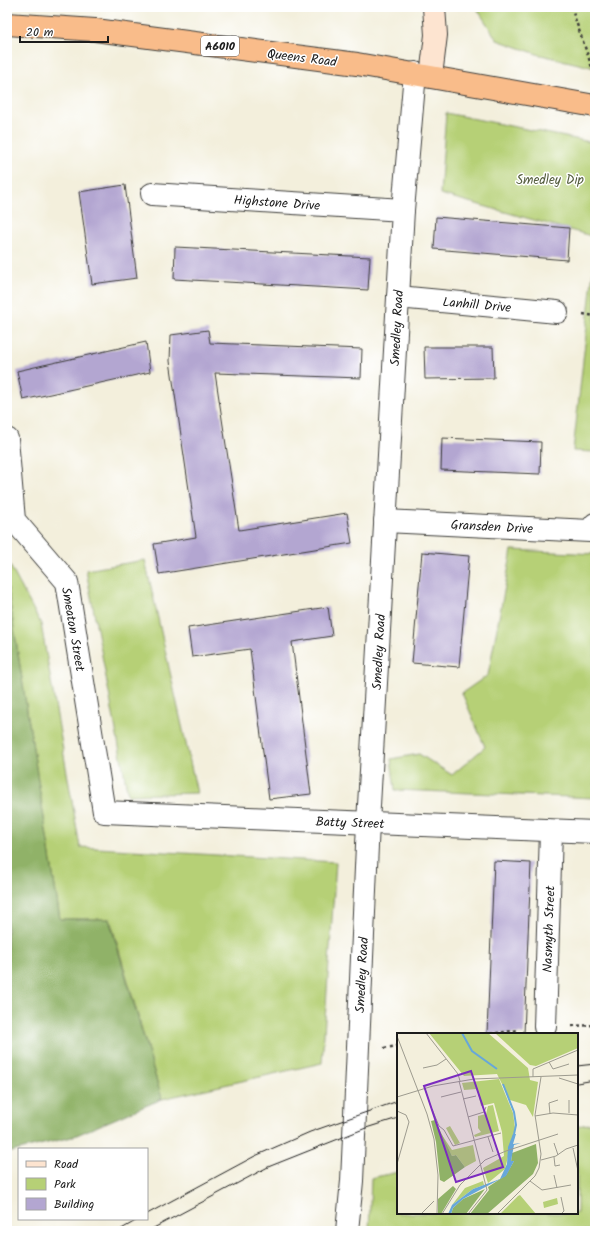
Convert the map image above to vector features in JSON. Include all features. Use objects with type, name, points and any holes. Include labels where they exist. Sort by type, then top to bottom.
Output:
[{"type":"highway","name":"Queens Road","points":[[7,24],[95,30],[423,74],[595,106]]},
{"type":"street","name":"Smedley Road","points":[[347,1231],[352,1181],[368,823],[403,210],[423,74],[436,35],[434,7]]},
{"type":"street","name":"Highstone Drive","points":[[152,194],[403,210]]},
{"type":"street","name":"Lanhill Drive","points":[[398,297],[557,312]]},
{"type":"street","name":"Smeaton Street","points":[[7,439],[14,520],[67,582],[104,812]]},
{"type":"street","name":"Gransden Drive","points":[[385,521],[590,531],[595,524]]},
{"type":"street","name":"Batty Street","points":[[104,812],[595,832]]},
{"type":"street","name":"Nasmyth Street","points":[[545,1027],[551,830]]},
{"type":"path","points":[[571,7],[595,76]]},
{"type":"green space","points":[[476,7],[595,7],[595,68],[537,54],[497,40]]},
{"type":"green space","name":"Smedley Dip","points":[[446,113],[595,143],[595,237],[440,194]]},
{"type":"green space","points":[[595,253],[595,452],[573,451]]},
{"type":"green space","points":[[512,550],[595,554],[595,798],[395,790],[391,759],[419,754],[452,775],[485,747],[462,693],[488,675]]},
{"type":"green space","points":[[7,560],[41,624],[80,847],[336,862],[322,1063],[162,1099],[110,919],[60,919],[7,584]]},
{"type":"green space","points":[[145,560],[197,793],[128,795],[86,570]]},
{"type":"green space","points":[[7,584],[60,919],[109,919],[162,1099],[72,1137],[27,1148],[18,1148],[18,1150],[7,1153]]},
{"type":"green space","points":[[595,1123],[595,1231],[369,1231],[371,1178],[397,1172],[397,1214],[578,1214],[578,1126]]},
{"type":"building","points":[[125,185],[137,278],[92,284],[79,192]]},
{"type":"building","points":[[436,217],[569,228],[567,260],[434,249]]},
{"type":"building","points":[[175,247],[370,257],[368,290],[174,279]]},
{"type":"building","points":[[208,330],[210,343],[362,349],[361,378],[215,373],[239,530],[347,513],[352,543],[159,574],[154,544],[196,537],[170,361],[171,335]]},
{"type":"building","points":[[146,342],[150,372],[23,400],[17,371]]},
{"type":"building","points":[[424,347],[493,347],[494,378],[425,379]]},
{"type":"building","points":[[442,438],[541,442],[540,474],[441,470]]},
{"type":"building","points":[[422,552],[469,556],[459,667],[412,663]]},
{"type":"building","points":[[328,607],[332,636],[292,642],[311,794],[269,799],[250,649],[192,657],[188,628]]},
{"type":"building","points":[[494,861],[531,863],[524,1033],[487,1033]]},
{"type":"tram line","points":[[578,1066],[595,1064]]},
{"type":"tram line","points":[[578,1083],[595,1080]]},
{"type":"tram line","points":[[148,1213],[255,1156],[310,1132],[397,1101]]},
{"type":"tram line","points":[[148,1231],[268,1167],[366,1128],[397,1118]]},
{"type":"tram line","points":[[118,1231],[137,1220]]}]
